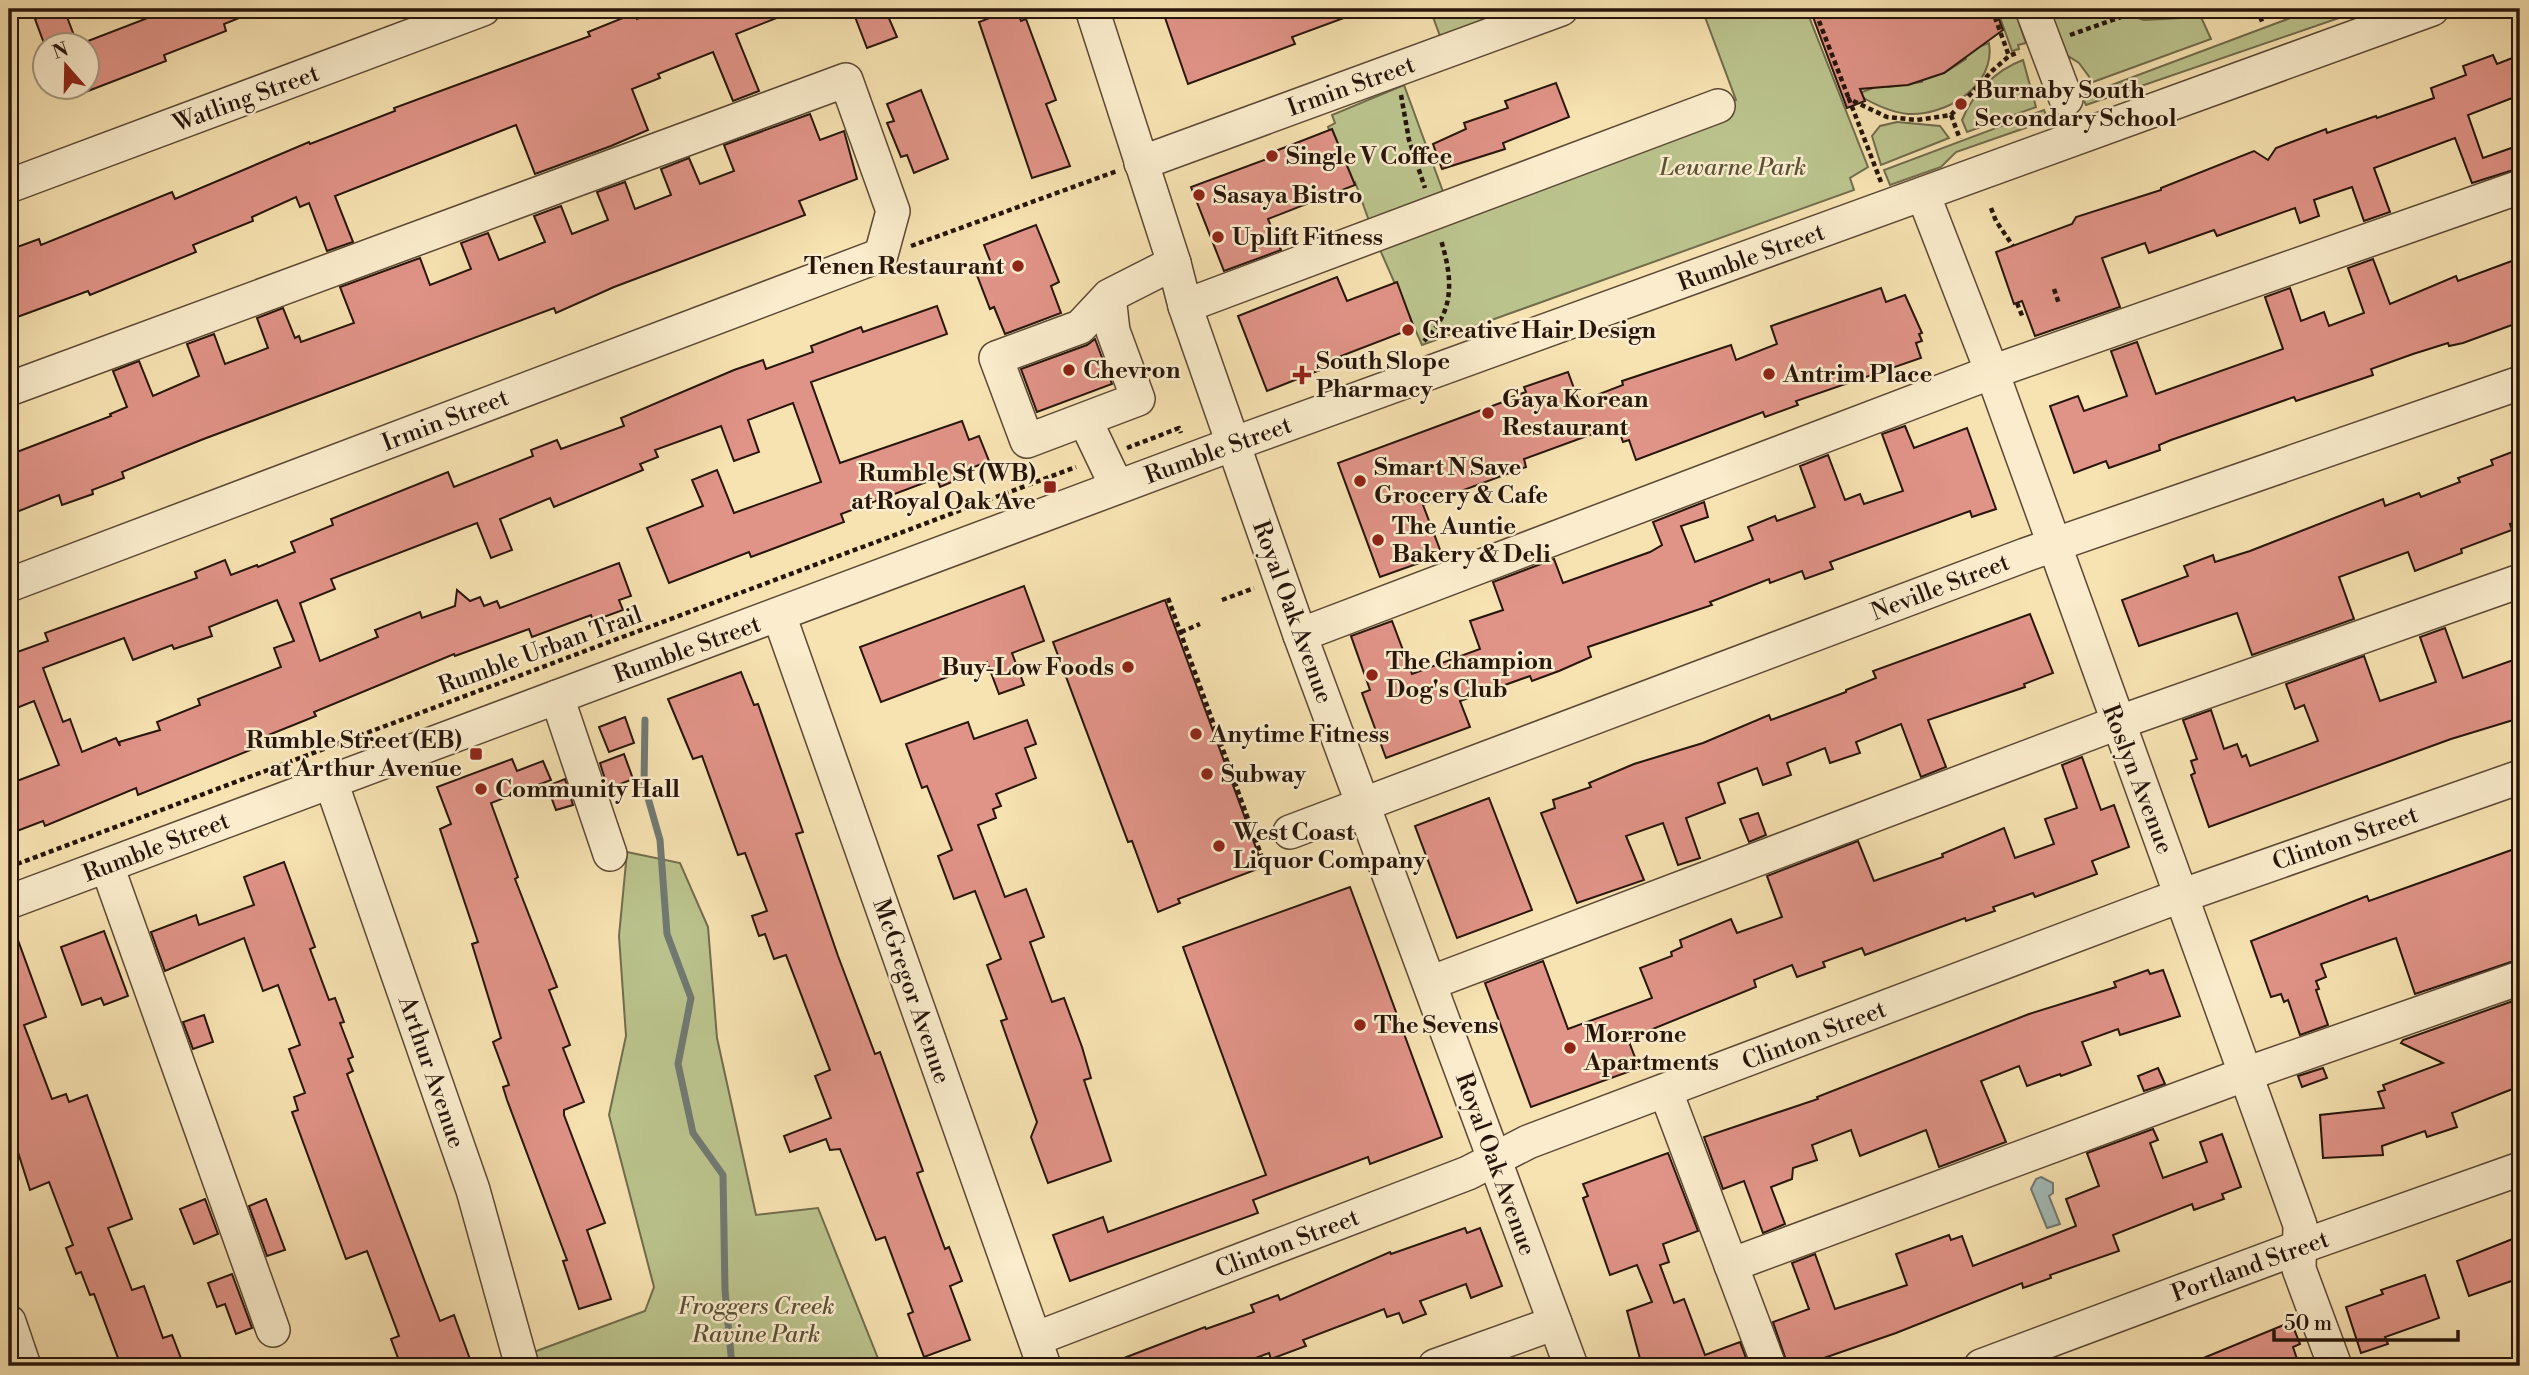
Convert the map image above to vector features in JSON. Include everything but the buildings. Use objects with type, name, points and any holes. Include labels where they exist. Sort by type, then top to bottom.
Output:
[{"type":"street","name":"Watling Street","points":[[9,186],[483,9]]},
{"type":"street","name":"Royal Oak Avenue","points":[[1092,9],[1174,263],[1185,306],[1300,635],[1571,1366]]},
{"type":"street","name":"Irmin Street","points":[[1141,163],[1561,9]]},
{"type":"street","points":[[2032,9],[2066,99]]},
{"type":"street","name":"Rumble Street","points":[[9,902],[1233,444],[2432,9]]},
{"type":"street","points":[[9,389],[846,80],[893,211],[881,255]]},
{"type":"street","points":[[1185,306],[1718,106]]},
{"type":"street","points":[[1300,635],[1992,372],[2520,187]]},
{"type":"street","name":"Roslyn Avenue","points":[[1923,194],[1992,372],[2300,1225],[2299,1269],[2335,1366]]},
{"type":"street","name":"Irmin Street","points":[[9,585],[881,255]]},
{"type":"street","points":[[1108,296],[1113,331],[1138,399],[1027,441],[996,358],[1080,327],[1108,296],[1174,263]]},
{"type":"street","name":"Neville Street","points":[[1290,832],[2053,545],[2520,383]]},
{"type":"street","points":[[1085,420],[1117,487]]},
{"type":"street","points":[[1430,983],[2117,723],[2520,581]]},
{"type":"street","name":"McGregor Avenue","points":[[779,615],[1040,1353]]},
{"type":"street","points":[[557,697],[610,854]]},
{"type":"street","name":"Clinton Street","points":[[1040,1353],[1468,1173],[1528,1142],[2182,896],[2520,777]]},
{"type":"street","name":"Arthur Avenue","points":[[331,782],[473,1190],[522,1366]]},
{"type":"street","points":[[107,866],[273,1330]]},
{"type":"street","points":[[1731,1265],[2246,1074],[2520,978]]},
{"type":"street","points":[[1666,1092],[1769,1366]]},
{"type":"street","name":"Portland Street","points":[[1981,1366],[2300,1247],[2520,1169]]},
{"type":"street","points":[[9,1322],[24,1366]]},
{"type":"street","points":[[1435,1366],[1555,1323]]},
{"type":"path","points":[[1992,9],[2009,56]]},
{"type":"path","points":[[1849,99],[1886,117],[1917,120],[1951,115],[2009,56],[2143,10],[2183,15],[2208,9]]},
{"type":"path","points":[[2257,9],[2263,24]]},
{"type":"path","points":[[1819,21],[1877,170]]},
{"type":"path","points":[[1951,115],[1960,139]]},
{"type":"path","points":[[881,255],[1141,163]]},
{"type":"path","points":[[1991,208],[2013,246]]},
{"type":"path","points":[[2054,289],[2059,304]]},
{"type":"path","points":[[2017,303],[2023,318]]},
{"type":"path","points":[[1124,449],[1179,428],[1182,436]]},
{"type":"path","name":"Rumble Urban Trail","points":[[9,867],[1083,464]]},
{"type":"path","points":[[1222,600],[1255,587]]},
{"type":"path","points":[[1168,598],[1264,863]]},
{"type":"path","points":[[1181,632],[1200,624]]},
{"type":"green space","points":[[1430,9],[1512,9],[1440,36]]},
{"type":"green space","name":"Lewarne Park","points":[[1702,9],[1806,9],[1868,167],[1850,178],[1854,190],[1422,345],[1377,243],[1355,182],[1351,183],[1328,127],[1335,123],[1332,115],[1404,85],[1449,208],[1736,100]]},
{"type":"green space","points":[[1997,9],[2014,9],[2026,43],[2018,45],[2019,49],[2012,51]]},
{"type":"green space","points":[[2049,9],[2111,9],[2144,20],[2201,17],[2211,39],[2093,82],[2079,63],[2065,54]]},
{"type":"green space","points":[[2264,9],[2365,9],[2086,105],[2082,96],[2293,17],[2290,10],[2267,18]]},
{"type":"green space","points":[[1989,43],[1985,73],[1976,85],[1952,104],[1938,110],[1901,113],[1881,107],[1857,94],[1886,83],[1888,87],[1922,82],[1919,71],[1944,73],[1966,59],[1964,52]]},
{"type":"green space","points":[[2023,60],[2036,107],[1967,132],[1962,120],[1979,92],[1995,76]]},
{"type":"green space","points":[[2044,110],[2048,120],[1956,152],[1941,167],[1890,185],[1884,170]]},
{"type":"green space","points":[[1897,122],[1940,126],[1949,138],[1881,165],[1872,136],[1880,126]]},
{"type":"green space","name":"Froggers Creek Ravine Park","points":[[627,852],[680,863],[708,927],[717,1038],[756,1215],[818,1208],[881,1366],[534,1366],[531,1353],[645,1311],[654,1287],[609,1115],[626,1036],[619,936]]},
{"type":"water","points":[[2041,1177],[2053,1183],[2053,1193],[2049,1196],[2060,1224],[2047,1228],[2031,1189],[2036,1179]]},
{"type":"waterway","points":[[645,720],[644,784],[660,840],[667,934],[691,998],[678,1064],[693,1133],[723,1175],[725,1290],[732,1366]]},
{"type":"place","name":"Burnaby South Secondary School","points":[[1961,104]]},
{"type":"place","name":"Single V Coffee","points":[[1272,156]]},
{"type":"place","name":"Sasaya Bistro","points":[[1199,195]]},
{"type":"place","name":"Uplift Fitness","points":[[1218,237]]},
{"type":"place","name":"Tenen Restaurant","points":[[1018,266]]},
{"type":"place","name":"Creative Hair Design","points":[[1408,330]]},
{"type":"place","name":"Chevron","points":[[1069,370]]},
{"type":"place","name":"Antrim Place","points":[[1769,374]]},
{"type":"place","name":"South Slope Pharmacy","points":[[1302,375]]},
{"type":"place","name":"Gaya Korean Restaurant","points":[[1488,413]]},
{"type":"place","name":"Smart N Save Grocery & Cafe","points":[[1360,481]]},
{"type":"place","name":"Rumble St (WB) at Royal Oak Ave","points":[[1050,487]]},
{"type":"place","name":"The Auntie Bakery & Deli","points":[[1378,540]]},
{"type":"place","name":"Buy-Low Foods","points":[[1128,667]]},
{"type":"place","name":"The Champion Dog's Club","points":[[1372,675]]},
{"type":"place","name":"Anytime Fitness","points":[[1196,734]]},
{"type":"place","name":"Rumble Street (EB) at Arthur Avenue","points":[[476,754]]},
{"type":"place","name":"Subway","points":[[1207,774]]},
{"type":"place","name":"Community Hall","points":[[481,789]]},
{"type":"place","name":"West Coast Liquor Company","points":[[1219,846]]},
{"type":"place","name":"The Sevens","points":[[1360,1025]]},
{"type":"place","name":"Morrone Apartments","points":[[1570,1048]]}]
